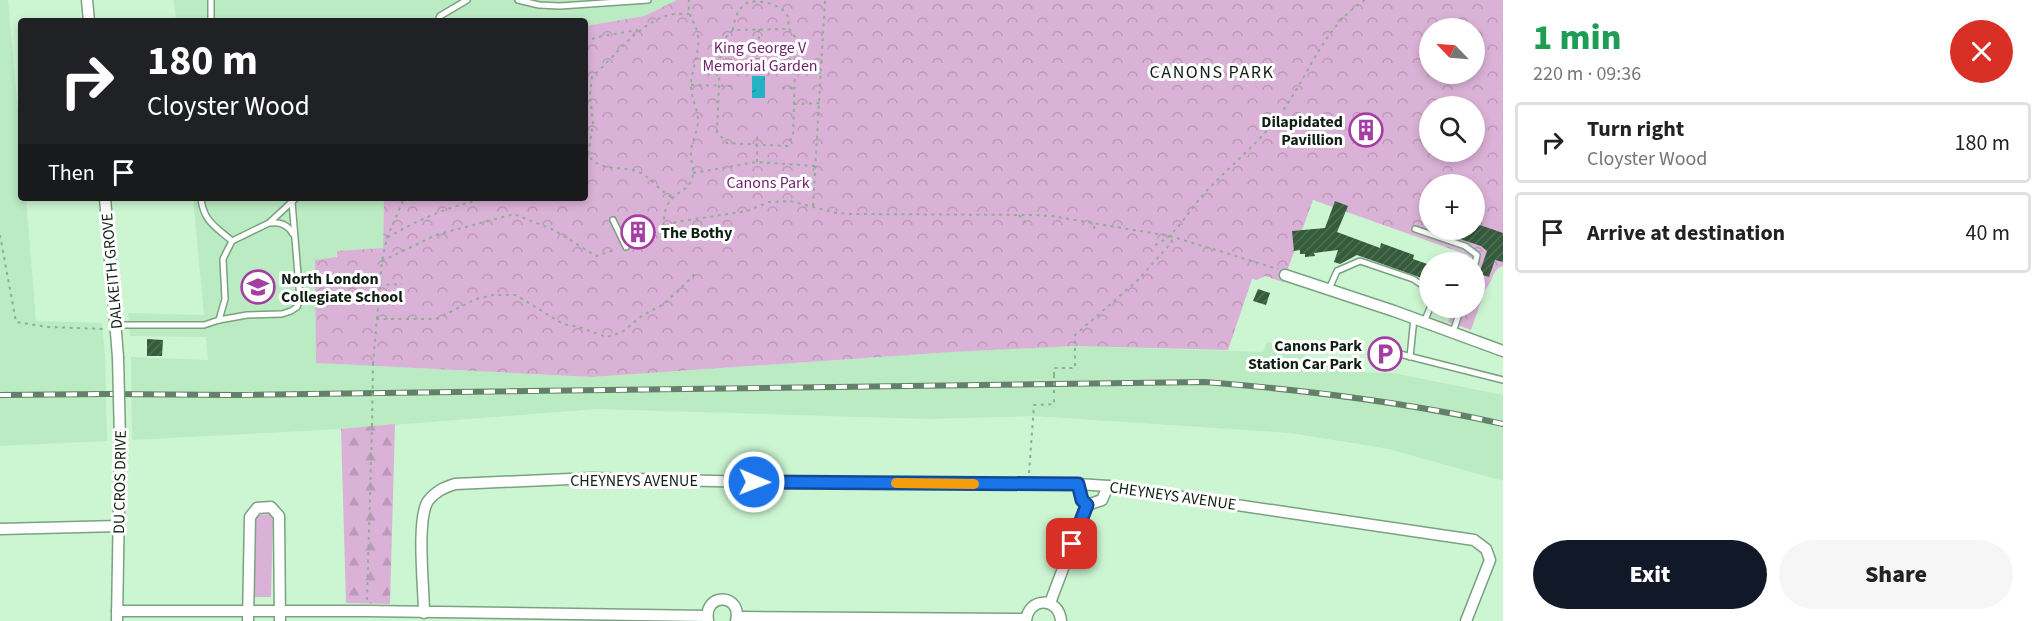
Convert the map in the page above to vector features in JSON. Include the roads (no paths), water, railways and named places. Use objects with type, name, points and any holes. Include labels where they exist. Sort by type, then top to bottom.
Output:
[{"type":"street","points":[[87,0],[89,18]]},
{"type":"street","name":"DALKEITH GROVE","points":[[105,201],[111,327],[117,344]]},
{"type":"street","points":[[1285,275],[1503,351]]},
{"type":"street","name":"DU CROS DRIVE","points":[[117,344],[120,440],[117,616]]},
{"type":"street","name":"CHEYNEYS AVENUE","points":[[424,613],[422,519],[427,503],[439,489],[455,484],[592,478],[1108,486],[1474,540],[1486,549],[1490,560],[1466,621]]},
{"type":"street","points":[[1078,484],[1082,500],[1087,505]]},
{"type":"street","points":[[1087,505],[1102,500],[1108,486]]},
{"type":"street","points":[[1050,603],[1087,505]]},
{"type":"street","points":[[248,616],[250,517],[257,508],[271,507],[279,516],[280,616]]},
{"type":"street","points":[[0,529],[119,526]]},
{"type":"street","points":[[117,616],[280,616],[367,611],[461,617],[708,618],[708,610],[714,602],[723,600],[736,607],[737,619],[1026,620],[1027,614],[1034,605],[1045,602],[1058,609],[1061,621]]},
{"type":"lane","points":[[211,0],[211,18]]},
{"type":"lane","points":[[439,18],[467,0]]},
{"type":"lane","points":[[518,0],[539,5],[560,6],[648,0]]},
{"type":"lane","points":[[201,201],[203,214],[232,241]]},
{"type":"lane","points":[[219,320],[225,299],[223,259],[232,241],[269,223],[293,201]]},
{"type":"lane","points":[[111,327],[204,325],[248,315],[282,314],[297,307],[300,299],[294,201]]},
{"type":"lane","points":[[613,220],[626,247]]},
{"type":"lane","points":[[269,223],[288,227],[295,237]]},
{"type":"lane","points":[[1415,229],[1470,248],[1474,252]]},
{"type":"lane","points":[[1329,289],[1336,271],[1360,261],[1419,283]]},
{"type":"lane","points":[[1453,332],[1458,318]]},
{"type":"lane","points":[[1410,357],[1419,320]]},
{"type":"lane","points":[[1392,352],[1503,380]]},
{"type":"water","points":[[752,76],[765,76],[765,98],[752,98]]},
{"type":"railway","points":[[0,395],[234,395],[1205,382],[1355,398],[1429,409],[1503,424]]},
{"type":"place","name":"Dilapidated Pavillion","points":[[1366,130]]},
{"type":"place","name":"The Bothy","points":[[638,232]]},
{"type":"place","name":"North London Collegiate School","points":[[258,287]]},
{"type":"place","name":"Canons Park Station Car Park","points":[[1385,354]]},
{"type":"district","name":"CANONS PARK","points":[[1212,72]]},
{"type":"park label","name":"King George V Memorial Garden","points":[[760,56]]},
{"type":"park label","name":"Canons Park","points":[[768,182]]}]
